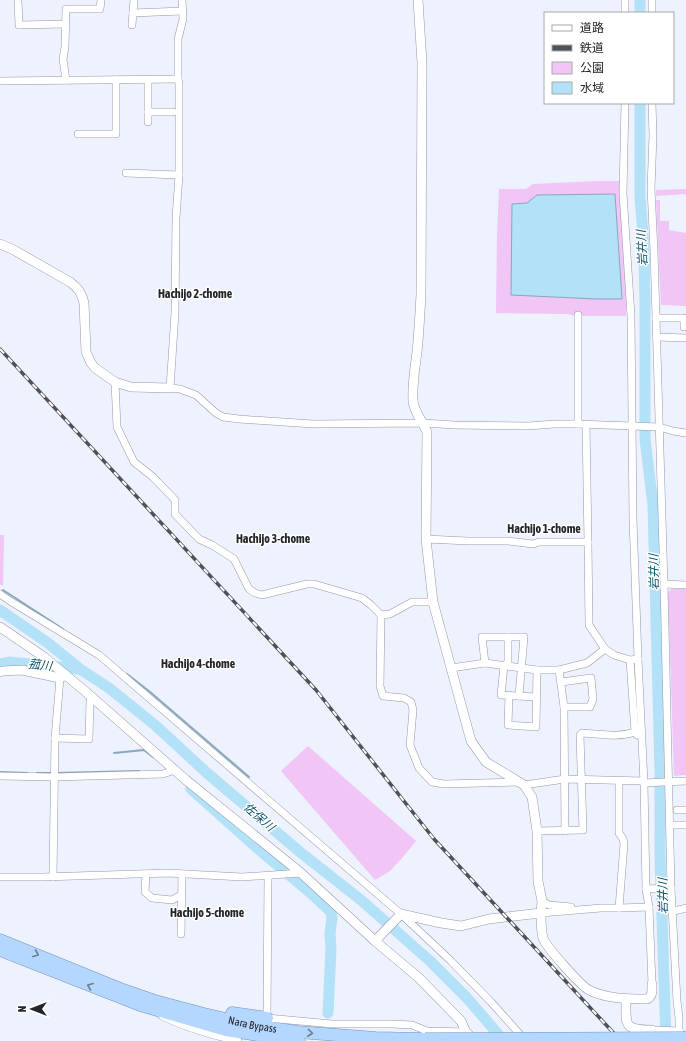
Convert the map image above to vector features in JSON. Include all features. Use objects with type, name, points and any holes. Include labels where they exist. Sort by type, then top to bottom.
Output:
[{"type":"highway","name":"Nara Bypass","points":[[0,940],[123,990],[155,1001],[204,1014],[278,1030],[350,1037],[425,1039],[682,1034]]},
{"type":"highway","name":"Nara Bypass","points":[[0,950],[140,1005],[226,1030],[299,1041]]},
{"type":"highway","points":[[123,990],[238,1014],[267,1018]]},
{"type":"street","points":[[18,0],[19,25],[66,24]]},
{"type":"street","points":[[66,80],[63,59],[66,47],[66,9],[100,9],[101,0]]},
{"type":"street","points":[[132,25],[134,0]]},
{"type":"street","points":[[170,388],[175,314],[176,218],[179,175],[178,39],[183,19],[182,0]]},
{"type":"street","points":[[418,0],[422,63],[421,286],[420,327],[413,380],[413,402],[427,432],[426,539],[433,602],[471,741],[486,762],[522,783],[532,798],[537,831],[538,881],[542,901],[541,913],[543,939],[552,953],[588,990],[600,995],[626,999],[647,999],[650,998],[652,994],[652,984],[645,782],[642,748],[633,519],[634,426],[631,316],[623,193],[625,104]]},
{"type":"street","points":[[625,0],[625,12]]},
{"type":"street","points":[[652,0],[652,12]]},
{"type":"street","points":[[133,13],[182,11]]},
{"type":"street","points":[[0,81],[178,79]]},
{"type":"street","points":[[78,134],[116,134],[116,80]]},
{"type":"street","points":[[148,80],[148,122]]},
{"type":"street","points":[[652,104],[653,135],[651,189],[664,584],[667,782],[670,825],[670,888],[673,911],[677,1001],[682,1018],[682,1034],[679,1041]]},
{"type":"street","points":[[148,112],[173,112]]},
{"type":"street","points":[[126,173],[179,175]]},
{"type":"street","points":[[0,244],[12,249],[77,287],[83,297],[84,302],[85,346],[88,357],[95,368],[115,382],[131,387],[180,389],[196,395],[216,413],[223,417],[313,424],[423,423],[529,426],[582,424],[658,427],[686,433]]},
{"type":"street","points":[[578,315],[588,542],[588,625],[605,649],[614,655],[630,660],[638,659]]},
{"type":"street","points":[[656,318],[684,318],[684,327]]},
{"type":"street","points":[[657,337],[686,338]]},
{"type":"street","points":[[115,382],[117,426],[134,462],[153,477],[175,500],[176,514],[199,539],[212,545],[234,559],[249,589],[262,595],[307,584],[314,584],[362,598],[381,615],[380,686],[383,696],[404,698],[411,702],[413,710],[410,745],[419,768],[432,782],[444,784],[522,783],[565,779],[645,782],[686,781]]},
{"type":"street","points":[[426,539],[508,541],[533,544],[539,542],[588,542]]},
{"type":"street","points":[[664,584],[686,585]]},
{"type":"street","points":[[0,594],[10,602],[100,656],[401,914],[456,966],[491,1002],[525,1041]]},
{"type":"street","points":[[381,615],[390,614],[412,602],[433,602]]},
{"type":"street","points":[[0,627],[44,657],[63,677],[93,697],[175,770],[301,873],[375,941],[419,978],[460,1021],[466,1032],[475,1041]]},
{"type":"street","points":[[485,663],[482,637],[524,637],[519,696]]},
{"type":"street","points":[[508,637],[508,662],[504,666],[501,694],[536,697]]},
{"type":"street","points":[[451,668],[485,663],[537,670],[559,670],[587,663],[605,649]]},
{"type":"street","points":[[630,660],[635,732],[642,748]]},
{"type":"street","points":[[0,672],[22,670],[63,677]]},
{"type":"street","points":[[509,695],[508,725],[536,727],[537,670]]},
{"type":"street","points":[[559,670],[564,707],[565,831]]},
{"type":"street","points":[[54,877],[55,738],[63,677]]},
{"type":"street","points":[[561,682],[591,678],[593,699],[590,707],[564,707]]},
{"type":"street","points":[[55,738],[89,739],[90,702],[93,697]]},
{"type":"street","points":[[537,831],[583,830],[580,735],[582,733],[615,736],[635,732]]},
{"type":"street","points":[[0,776],[54,777],[163,774],[175,770]]},
{"type":"street","points":[[619,781],[619,833],[624,844],[619,908]]},
{"type":"street","points":[[677,810],[686,810]]},
{"type":"street","points":[[670,825],[686,825]]},
{"type":"street","points":[[0,877],[54,877],[168,873],[242,877],[301,873]]},
{"type":"street","points":[[146,874],[145,892],[152,898],[172,900],[182,895]]},
{"type":"street","points":[[181,934],[182,874]]},
{"type":"street","points":[[268,876],[267,1018],[332,1027],[392,1024],[412,1025],[427,1031],[466,1032]]},
{"type":"street","points":[[648,889],[670,888]]},
{"type":"street","points":[[542,901],[549,905],[584,909]]},
{"type":"street","points":[[401,914],[462,926],[489,919],[541,913],[601,908],[649,907]]},
{"type":"street","points":[[673,911],[686,908]]},
{"type":"street","points":[[375,941],[401,914]]},
{"type":"street","points":[[626,999],[626,1021],[633,1029],[682,1034]]},
{"type":"street","points":[[140,1005],[169,1020],[216,1036],[238,1041]]},
{"type":"street","points":[[652,1041],[654,1030]]},
{"type":"green space","points":[[622,181],[627,282],[626,316],[496,313],[499,189],[526,189],[533,184]],"holes":[[[615,194],[622,299],[512,204]]]},
{"type":"green space","points":[[686,189],[686,194],[656,196],[656,190]]},
{"type":"green space","points":[[656,200],[660,200],[660,221],[669,221],[669,230],[686,233],[686,306],[661,305]]},
{"type":"green space","points":[[0,535],[4,535],[3,586],[0,584]]},
{"type":"green space","points":[[671,589],[686,589],[686,775],[674,776],[668,592]]},
{"type":"green space","points":[[308,746],[416,841],[390,871],[375,880],[281,771]]},
{"type":"water","points":[[615,194],[622,299],[511,295],[512,204],[527,203],[537,195]]},
{"type":"waterway","name":"岩井川","points":[[640,0],[640,12]]},
{"type":"waterway","name":"岩井川","points":[[640,104],[640,196],[644,248],[645,306],[645,439],[653,505],[660,771],[660,857],[666,1041]]},
{"type":"waterway","points":[[3,590],[63,629]]},
{"type":"waterway","name":"佐保川","points":[[0,610],[48,643],[80,669],[109,688],[155,725],[207,773],[300,852],[361,900],[430,961],[467,998],[504,1041]]},
{"type":"waterway","name":"菰川","points":[[0,664],[10,662],[79,669]]},
{"type":"waterway","points":[[127,674],[249,777]]},
{"type":"waterway","points":[[114,753],[144,750],[153,757]]},
{"type":"waterway","points":[[57,773],[139,771]]},
{"type":"waterway","points":[[0,772],[27,773]]},
{"type":"waterway","points":[[37,773],[53,773]]},
{"type":"waterway","points":[[191,789],[331,912],[328,1013]]},
{"type":"railway","points":[[0,349],[316,690],[434,839],[621,1041]]},
{"type":"district","name":"Hachijo 2-chome","points":[[195,294]]},
{"type":"district","name":"Hachijo 1-chome","points":[[544,529]]},
{"type":"district","name":"Hachijo 3-chome","points":[[273,539]]},
{"type":"district","name":"Hachijo 4-chome","points":[[198,664]]},
{"type":"district","name":"Hachijo 5-chome","points":[[207,913]]}]
